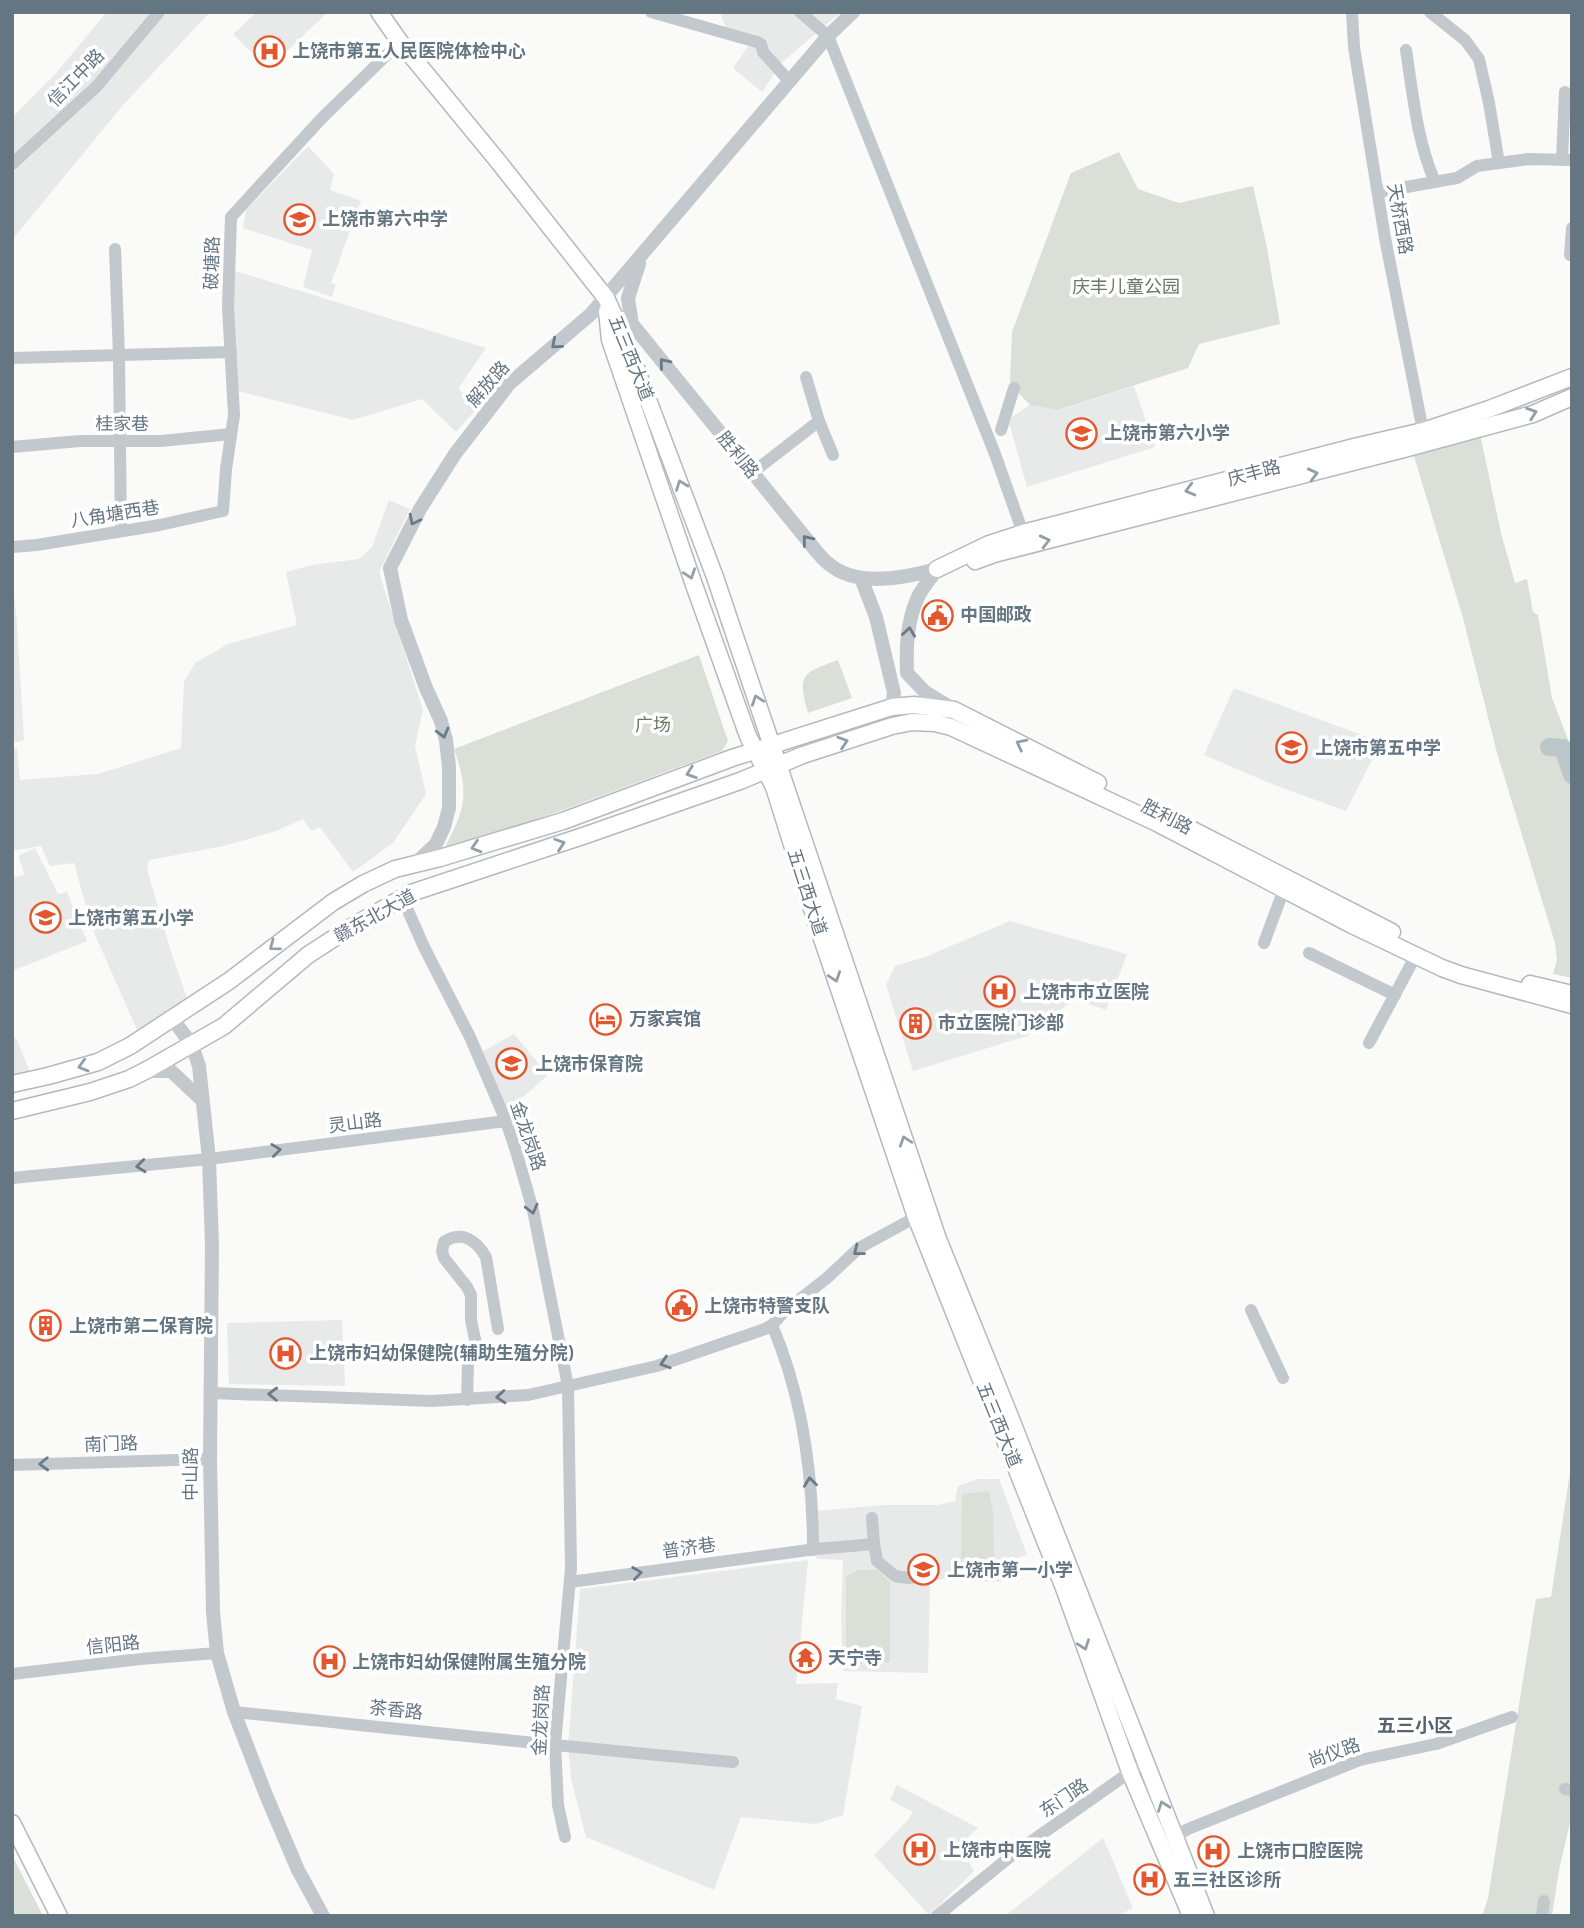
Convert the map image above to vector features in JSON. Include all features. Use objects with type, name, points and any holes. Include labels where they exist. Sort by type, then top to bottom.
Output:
[{"type":"main road","points":[[379,12],[400,42],[606,298]]},
{"type":"main road","name":"五三西大道","points":[[606,298],[625,339],[715,578],[773,746],[774,787],[815,918],[916,1217],[1064,1588],[1130,1772],[1191,1916]]},
{"type":"main road","name":"五三西大道","points":[[606,298],[610,340],[748,736],[756,751],[772,767],[806,850],[938,1239],[1206,1916]]},
{"type":"main road","name":"庆丰路","points":[[935,572],[989,544],[1023,533],[1423,431],[1572,377]]},
{"type":"main road","points":[[935,572],[994,554],[1336,468],[1533,414],[1572,397]]},
{"type":"main road","name":"胜利路","points":[[12,1084],[98,1062],[118,1052],[229,981],[333,902],[395,869],[563,821],[756,751],[892,707],[914,705],[954,710],[1456,965],[1572,993]]},
{"type":"main road","name":"胜利路","points":[[772,767],[892,726],[912,722],[935,723],[966,733],[1157,823],[1284,889],[1461,975],[1572,1005]]},
{"type":"main road","name":"赣东北大道","points":[[12,1111],[90,1092],[145,1071],[224,1026],[308,956],[348,929],[772,767]]},
{"type":"main road","points":[[118,1052],[127,1056],[132,1063],[133,1071],[129,1079]]},
{"type":"main road","points":[[12,1823],[59,1916]]},
{"type":"main road","points":[[12,1840],[50,1916]]},
{"type":"street","name":"信江中路","points":[[12,164],[97,86],[159,12]]},
{"type":"street","points":[[651,12],[761,44],[763,52],[790,82]]},
{"type":"street","points":[[800,12],[828,36],[995,454],[1023,533]]},
{"type":"street","name":"解放路","points":[[416,863],[436,844],[449,808],[449,767],[443,730],[401,620],[390,568],[420,509],[455,454],[509,384],[606,298],[828,36],[853,12]]},
{"type":"street","name":"天桥西路","points":[[1352,12],[1354,47],[1378,192],[1423,431]]},
{"type":"street","points":[[1430,12],[1465,40],[1479,59],[1499,163]]},
{"type":"street","name":"破塘路","points":[[223,511],[234,415],[228,307],[231,217],[322,118],[400,42]]},
{"type":"street","points":[[1406,50],[1418,123],[1427,163],[1435,182]]},
{"type":"street","points":[[1378,192],[1457,178],[1477,166],[1529,159],[1567,160],[1566,92]]},
{"type":"street","points":[[1570,256],[1572,228]]},
{"type":"street","points":[[115,249],[121,531]]},
{"type":"street","name":"胜利路","points":[[642,255],[628,298],[632,324],[830,565],[861,578],[897,578],[935,572]]},
{"type":"street","points":[[12,358],[231,352]]},
{"type":"street","points":[[806,377],[833,456]]},
{"type":"street","points":[[1001,430],[1014,388]]},
{"type":"street","points":[[752,473],[819,421]]},
{"type":"street","name":"桂家巷","points":[[12,447],[80,441],[161,442],[232,434]]},
{"type":"street","name":"八角塘西巷","points":[[12,547],[121,531],[223,511]]},
{"type":"street","points":[[935,572],[919,595],[910,620],[906,650],[907,674],[925,692],[954,710]]},
{"type":"street","points":[[861,578],[876,617],[894,693],[892,707]]},
{"type":"street","points":[[1264,943],[1284,889]]},
{"type":"street","name":"金龙岗路","points":[[406,905],[470,1037],[516,1150],[533,1210],[568,1386],[570,1582],[555,1744],[558,1805],[565,1837]]},
{"type":"street","points":[[1309,953],[1395,995]]},
{"type":"street","points":[[1369,1043],[1416,955]]},
{"type":"street","name":"中山路","points":[[172,1018],[192,1045],[199,1066],[209,1159],[212,1245],[210,1459],[213,1612],[217,1653],[234,1712],[266,1795],[298,1870],[323,1916]]},
{"type":"street","points":[[145,1071],[171,1071],[202,1100]]},
{"type":"street","name":"灵山路","points":[[12,1178],[209,1159],[506,1121]]},
{"type":"street","points":[[211,1393],[467,1400],[527,1395],[657,1366],[772,1325],[859,1248],[916,1217]]},
{"type":"street","points":[[467,1400],[468,1364],[476,1344],[471,1320],[471,1295],[443,1258],[444,1242],[450,1238],[467,1237],[486,1257],[498,1329]]},
{"type":"street","points":[[1251,1310],[1283,1378]]},
{"type":"street","points":[[772,1325],[790,1370],[798,1408],[810,1481],[813,1550]]},
{"type":"street","name":"南门路","points":[[12,1465],[210,1459]]},
{"type":"street","points":[[872,1518],[877,1562],[895,1576],[930,1576]]},
{"type":"street","name":"普济巷","points":[[570,1582],[874,1544]]},
{"type":"street","name":"信阳路","points":[[12,1674],[217,1653]]},
{"type":"street","name":"茶香路","points":[[234,1712],[733,1762]]},
{"type":"street","name":"尚仪路","points":[[1174,1837],[1360,1760],[1436,1744],[1512,1717]]},
{"type":"street","name":"东门路","points":[[937,1916],[1016,1852],[1146,1763]]},
{"type":"street","points":[[1542,1916],[1544,1901]]},
{"type":"shaded area","points":[[107,12],[210,12],[123,105],[12,240],[12,118],[57,72]]},
{"type":"shaded area","name":"上饶市第五人民医院体检中心","points":[[257,12],[328,12],[268,69],[233,34]]},
{"type":"shaded area","points":[[720,12],[840,13],[781,63],[762,92],[733,68],[749,45],[730,40]]},
{"type":"shaded area","name":"上饶市第六中学","points":[[308,146],[334,174],[330,190],[361,201],[331,283],[336,284],[332,297],[303,287],[312,250],[243,228],[246,210]]},
{"type":"shaded area","points":[[229,269],[486,348],[458,389],[479,406],[456,432],[422,399],[353,420],[233,390]]},
{"type":"shaded area","name":"上饶市第六小学","points":[[1134,386],[1155,447],[1027,487],[1008,419],[1030,405],[1059,410]]},
{"type":"shaded area","points":[[389,500],[410,509],[379,572],[423,710],[415,746],[426,794],[393,843],[353,872],[320,827],[311,831],[303,819],[276,831],[224,846],[149,860],[147,869],[188,1001],[138,1032],[92,928],[74,863],[50,866],[41,846],[12,851],[12,749],[17,748],[20,780],[98,774],[181,748],[184,682],[195,663],[228,644],[297,625],[286,572],[312,565],[359,559],[372,547]]},
{"type":"shaded area","points":[[12,573],[24,740],[12,743]]},
{"type":"shaded area","name":"上饶市第五中学","points":[[1234,688],[1381,742],[1346,811],[1204,755]]},
{"type":"shaded area","name":"上饶市第五小学","points":[[35,848],[58,894],[67,892],[87,941],[12,971],[12,877],[25,875],[18,856]]},
{"type":"shaded area","name":"上饶市市立医院","points":[[1010,921],[1127,954],[1106,1010],[1074,999],[1027,1036],[913,1071],[886,985],[895,966],[925,957]]},
{"type":"shaded area","name":"上饶市保育院","points":[[514,1034],[548,1075],[506,1112],[480,1053]]},
{"type":"shaded area","points":[[16,1038],[31,1074],[12,1078],[12,1040]]},
{"type":"shaded area","name":"上饶市妇幼保健院(辅助生殖分院)","points":[[342,1320],[345,1386],[229,1384],[227,1323]]},
{"type":"shaded area","name":"上饶市第一小学","points":[[978,1479],[999,1479],[1027,1555],[1006,1561],[1003,1582],[930,1579],[928,1673],[843,1671],[843,1560],[816,1559],[815,1511],[884,1505],[938,1505],[955,1501],[958,1486]]},
{"type":"shaded area","points":[[808,1560],[796,1684],[838,1683],[836,1699],[862,1706],[843,1815],[816,1824],[741,1817],[714,1890],[586,1837],[571,1779],[568,1747],[580,1589]]},
{"type":"shaded area","name":"上饶市中医院","points":[[897,1785],[978,1828],[959,1845],[974,1871],[929,1915],[874,1855],[913,1812],[890,1800]]},
{"type":"shaded area","points":[[1103,1838],[1133,1908],[1117,1916],[1005,1916]]},
{"type":"green space","name":"庆丰儿童公园","points":[[1119,152],[1138,189],[1179,203],[1253,186],[1280,324],[1199,344],[1188,368],[1058,410],[1030,405],[1010,384],[1012,332],[1071,173]]},
{"type":"green space","points":[[1480,434],[1501,533],[1515,583],[1527,579],[1533,612],[1538,615],[1552,698],[1572,750],[1572,978],[1553,974],[1557,959],[1555,943],[1497,753],[1463,618],[1413,453]]},
{"type":"green space","name":"广场","points":[[699,655],[728,741],[722,751],[441,855],[463,804],[462,780],[454,749]]},
{"type":"green space","points":[[838,660],[852,698],[808,713],[803,690],[805,677],[817,668]]},
{"type":"green space","points":[[1572,1459],[1572,1814],[1552,1916],[1481,1916],[1488,1898],[1536,1599],[1551,1597]]},
{"type":"green space","points":[[989,1491],[993,1512],[994,1560],[961,1559],[962,1494]]},
{"type":"green space","points":[[858,1570],[877,1570],[890,1582],[890,1662],[846,1664],[846,1576]]},
{"type":"green space","points":[[12,1855],[14,1859],[43,1916],[12,1916]]},
{"type":"waterway","points":[[1549,747],[1563,748],[1572,775]]},
{"type":"place","name":"上饶市第五人民医院体检中心","points":[[269,51]]},
{"type":"place","name":"上饶市第六中学","points":[[299,219]]},
{"type":"place","name":"上饶市第六小学","points":[[1081,433]]},
{"type":"place","name":"中国邮政","points":[[937,615]]},
{"type":"place","name":"上饶市第五中学","points":[[1292,748]]},
{"type":"place","name":"上饶市第五小学","points":[[45,918]]},
{"type":"place","name":"上饶市市立医院","points":[[1000,992]]},
{"type":"place","name":"万家宾馆","points":[[606,1019]]},
{"type":"place","name":"市立医院门诊部","points":[[915,1023]]},
{"type":"place","name":"上饶市保育院","points":[[512,1064]]},
{"type":"place","name":"上饶市特警支队","points":[[681,1306]]},
{"type":"place","name":"上饶市第二保育院","points":[[46,1326]]},
{"type":"place","name":"上饶市妇幼保健院(辅助生殖分院)","points":[[286,1353]]},
{"type":"place","name":"上饶市第一小学","points":[[924,1570]]},
{"type":"place","name":"天宁寺","points":[[805,1658]]},
{"type":"place","name":"上饶市妇幼保健附属生殖分院","points":[[329,1662]]},
{"type":"place","name":"上饶市中医院","points":[[920,1850]]},
{"type":"place","name":"上饶市口腔医院","points":[[1214,1851]]},
{"type":"place","name":"五三社区诊所","points":[[1150,1880]]},
{"type":"district","name":"五三小区","points":[[1415,1725]]}]
